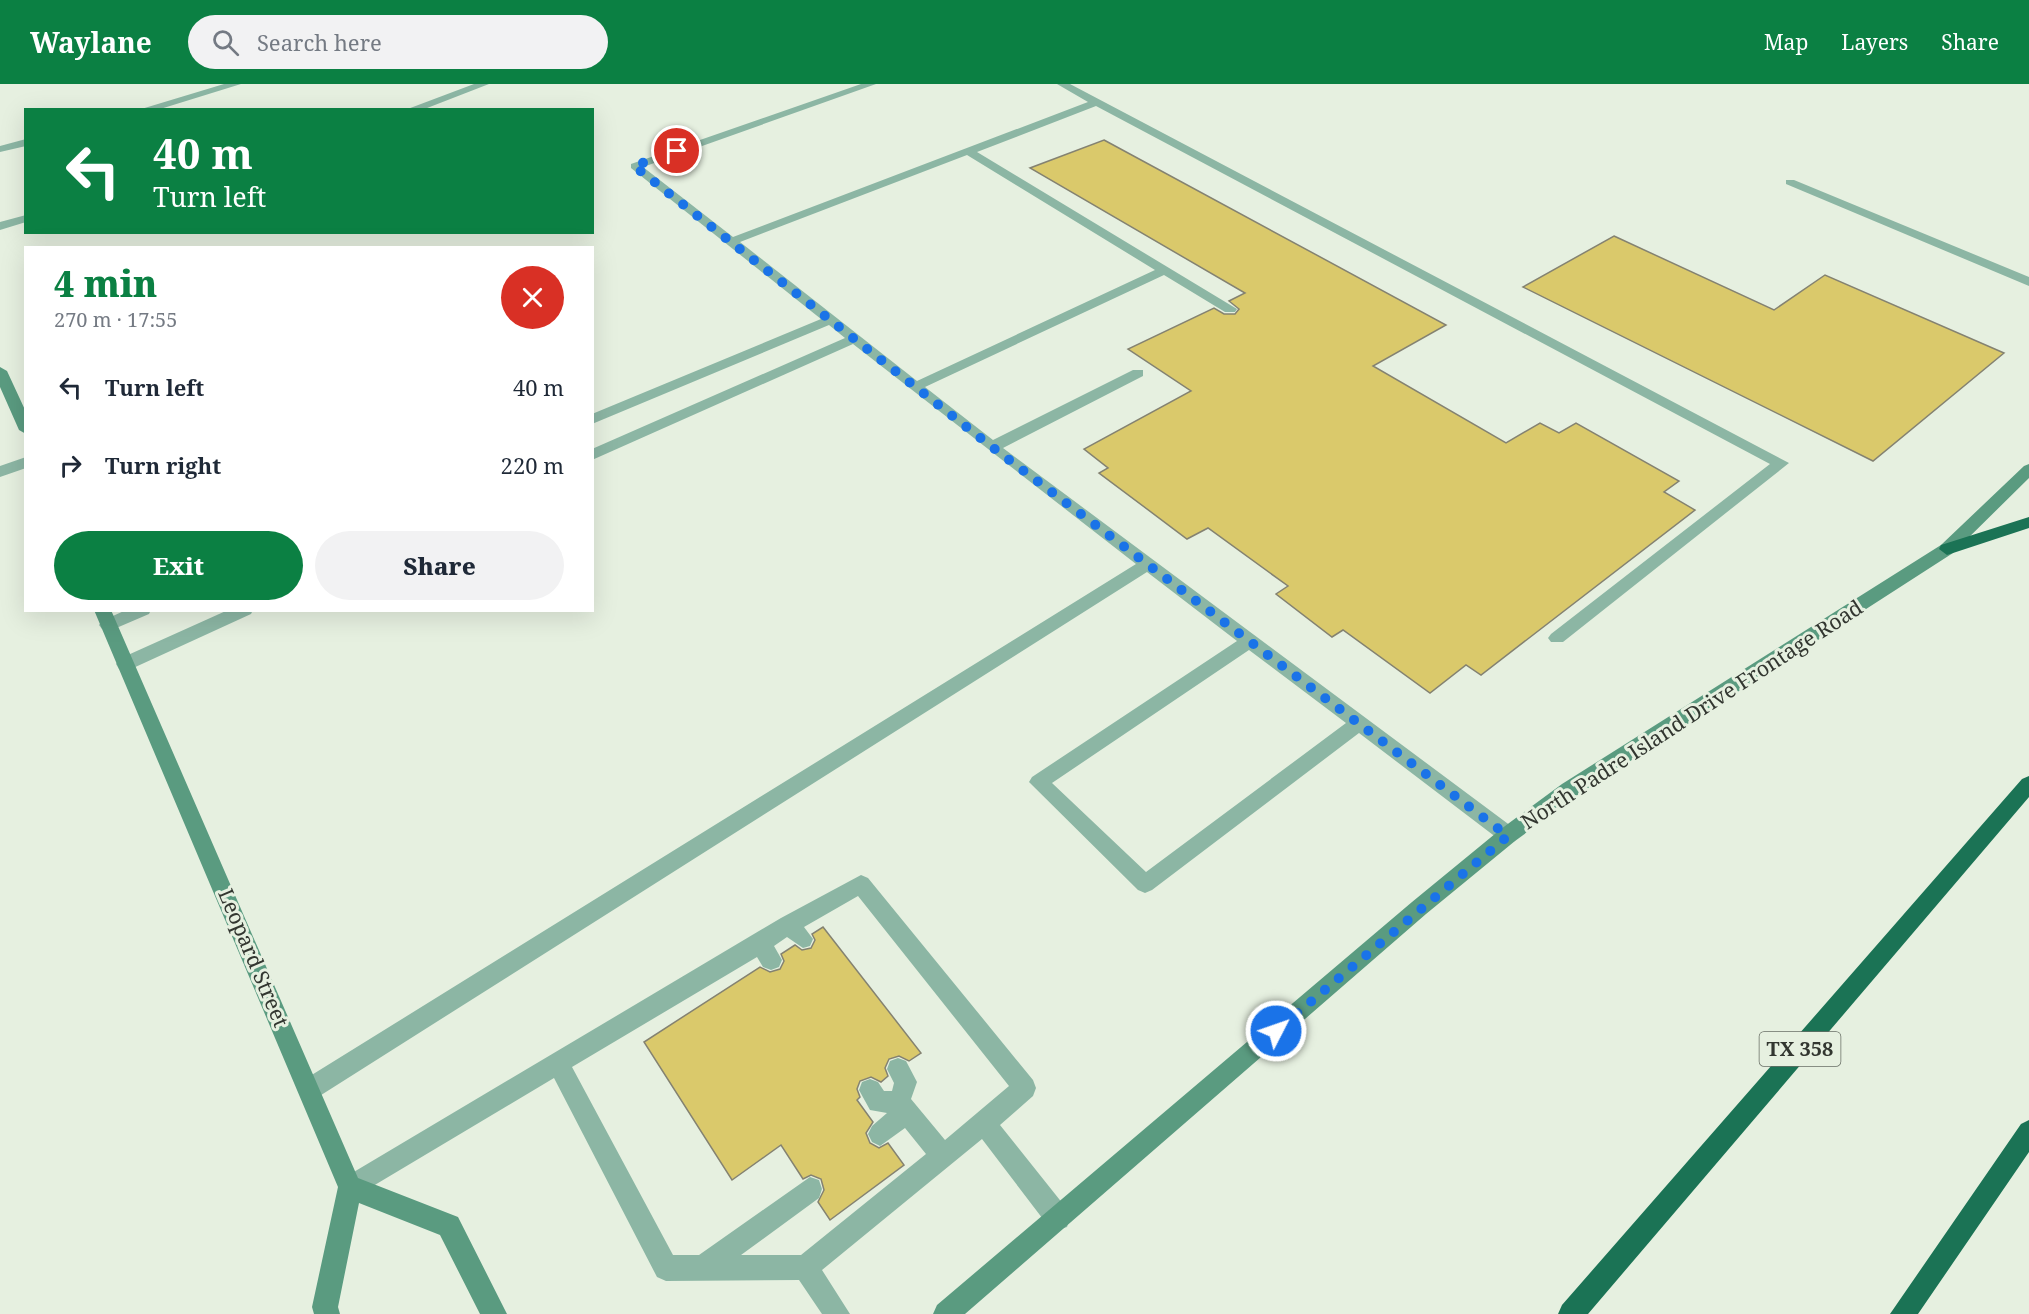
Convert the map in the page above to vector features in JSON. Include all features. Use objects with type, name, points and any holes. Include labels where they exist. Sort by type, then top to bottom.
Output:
[{"type":"highway","points":[[1947,549],[2029,522]]},
{"type":"highway","name":"TX 358","points":[[1571,1314],[2029,784]]},
{"type":"highway","points":[[1903,1314],[2029,1132]]},
{"type":"main road","points":[[0,371],[24,425]]},
{"type":"main road","name":"North Padre Island Drive Frontage Road","points":[[946,1314],[1411,915],[1508,836],[1578,785],[1947,549],[2029,469]]},
{"type":"main road","name":"Leopard Street","points":[[105,618],[310,1089],[350,1187]]},
{"type":"main road","points":[[327,1314],[325,1307],[350,1187],[448,1226],[494,1314]]},
{"type":"street","points":[[150,108],[236,84]]},
{"type":"street","points":[[416,108],[484,84]]},
{"type":"street","points":[[871,84],[634,166],[852,340],[1508,836]]},
{"type":"street","points":[[1062,84],[1781,463],[1557,638]]},
{"type":"street","points":[[730,242],[1097,102]]},
{"type":"street","points":[[0,148],[24,142]]},
{"type":"street","points":[[968,151],[1230,309]]},
{"type":"street","points":[[1791,182],[2029,282]]},
{"type":"street","points":[[0,226],[24,219]]},
{"type":"street","points":[[915,387],[1165,270]]},
{"type":"street","points":[[594,419],[828,321]]},
{"type":"street","points":[[594,454],[852,340]]},
{"type":"street","points":[[992,447],[1138,373]]},
{"type":"street","points":[[0,472],[24,463]]},
{"type":"street","points":[[310,1089],[1148,564]]},
{"type":"street","points":[[105,618],[134,612]]},
{"type":"street","points":[[125,664],[241,612]]},
{"type":"street","points":[[1251,640],[1040,782],[1145,884],[1360,723]]},
{"type":"street","points":[[350,1187],[558,1063],[765,952],[861,884],[1025,1088],[804,1267],[666,1268],[558,1063]]},
{"type":"street","points":[[880,1134],[903,1107],[906,1082],[898,1069]]},
{"type":"street","points":[[870,1090],[878,1102],[903,1107],[943,1156]]},
{"type":"street","points":[[984,1123],[1058,1218]]},
{"type":"street","points":[[704,1267],[810,1189]]},
{"type":"street","points":[[804,1267],[837,1314]]},
{"type":"building","points":[[1104,140],[1446,325],[1373,366],[1506,443],[1540,423],[1559,433],[1576,423],[1679,481],[1664,492],[1695,510],[1481,675],[1466,665],[1430,693],[1343,630],[1332,637],[1276,594],[1288,586],[1208,528],[1187,539],[1099,473],[1108,468],[1084,449],[1191,391],[1128,349],[1214,308],[1224,314],[1235,314],[1239,309],[1229,301],[1245,293],[1030,168]]},
{"type":"building","points":[[1614,236],[1774,310],[1825,275],[2004,353],[1873,461],[1523,287]]},
{"type":"building","points":[[823,927],[921,1053],[909,1061],[899,1056],[889,1059],[885,1068],[888,1076],[881,1082],[871,1077],[860,1081],[857,1089],[860,1097],[857,1100],[873,1122],[866,1133],[870,1143],[879,1148],[888,1143],[904,1165],[830,1220],[818,1202],[824,1190],[821,1179],[811,1175],[803,1179],[781,1145],[732,1180],[644,1042],[760,967],[770,972],[780,969],[784,961],[781,954],[795,945],[802,950],[811,948],[815,940],[812,934]]},
{"type":"route","points":[[677,151],[634,166],[852,340],[1508,836],[1419,908],[1276,1031]]}]
